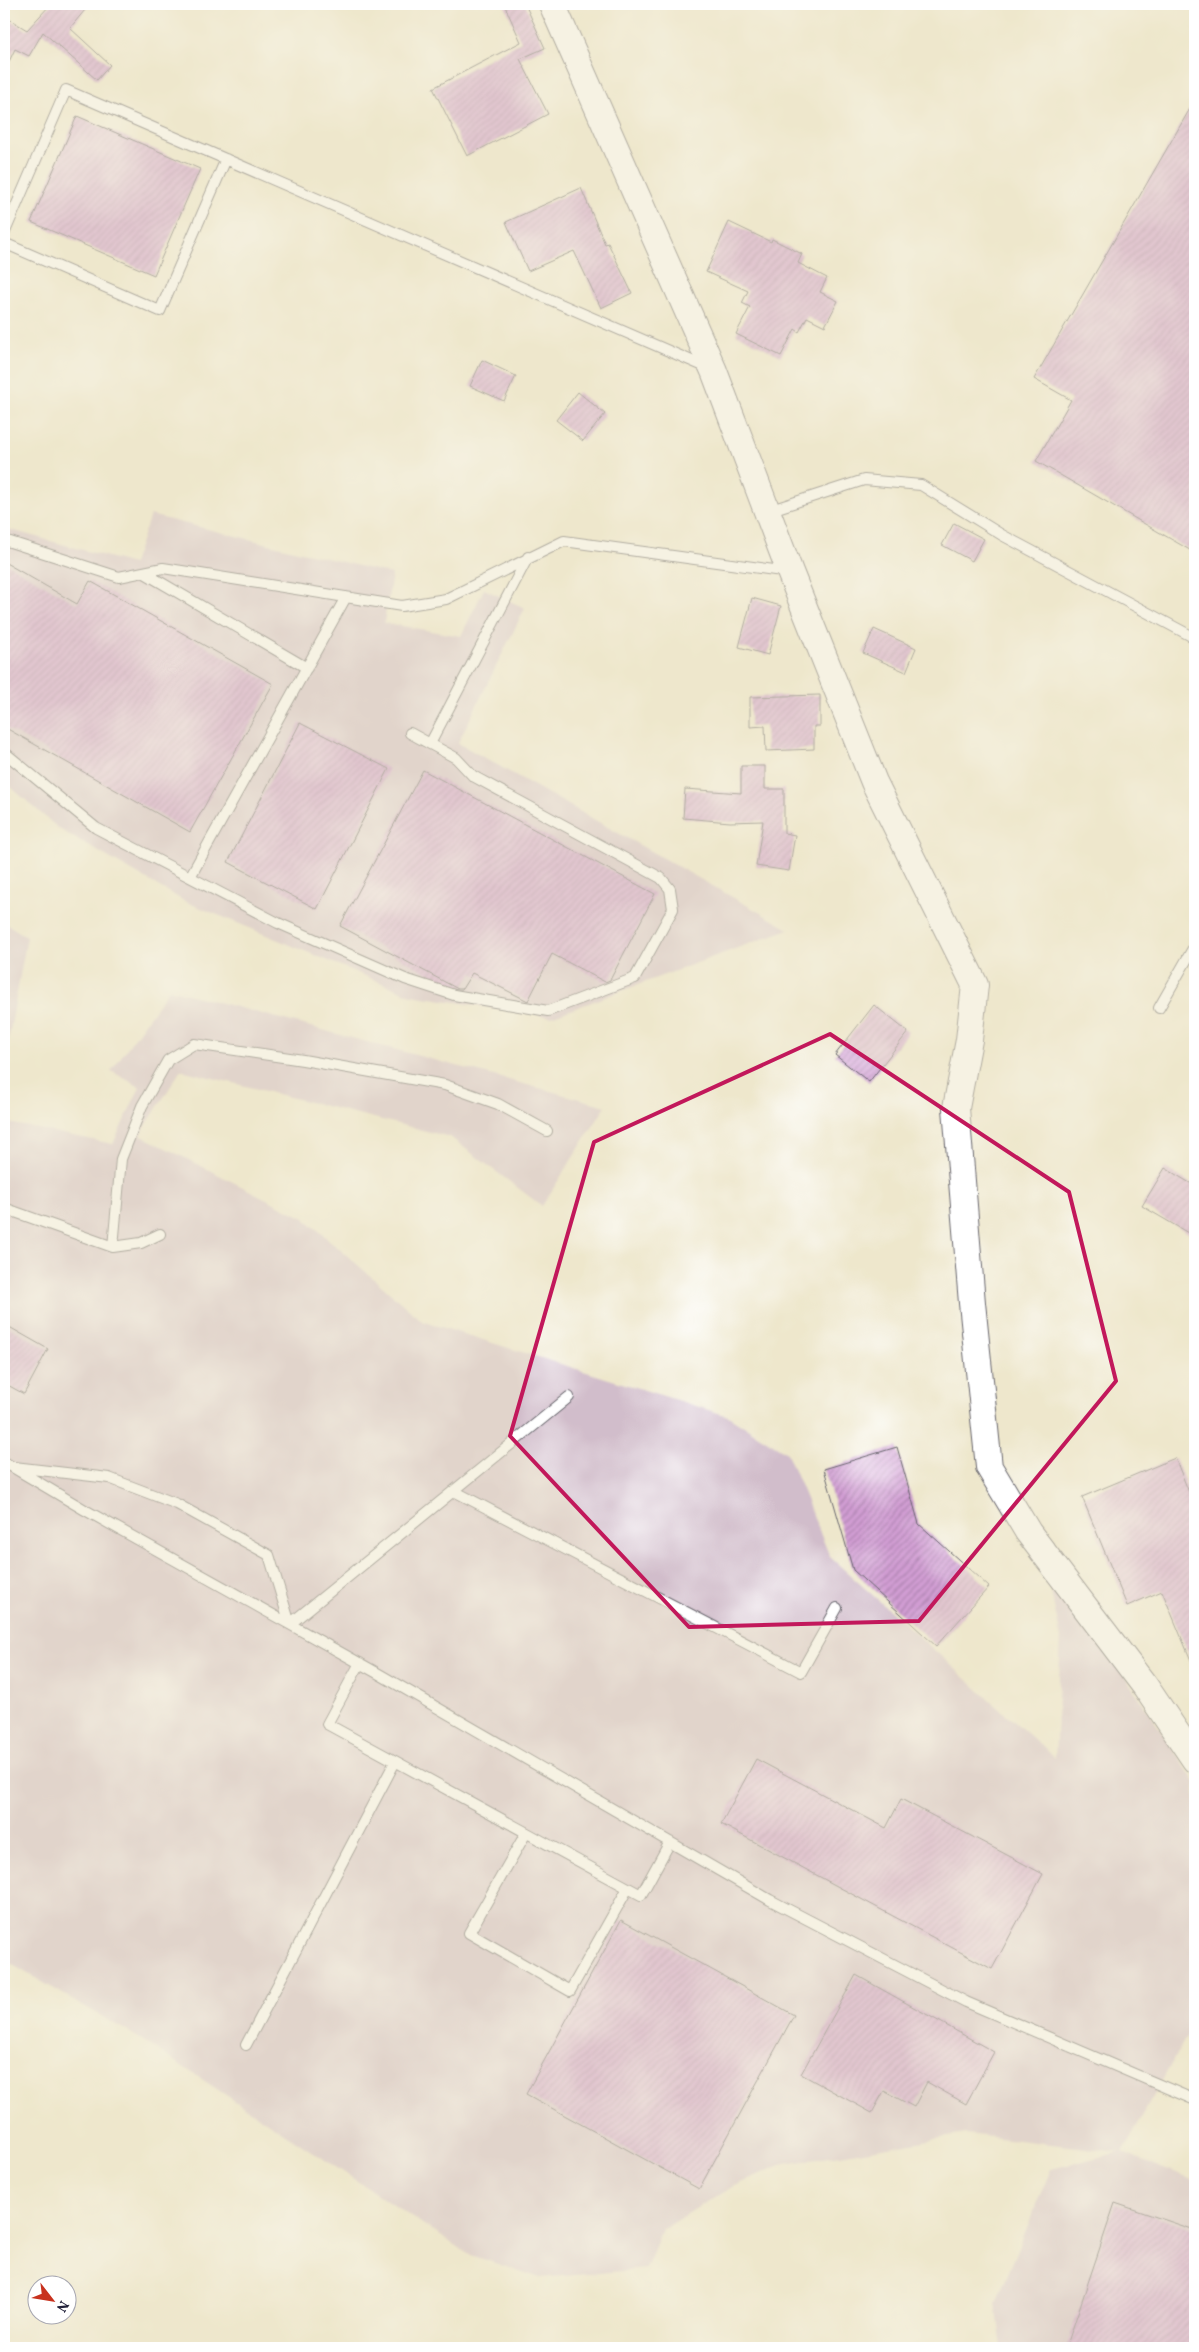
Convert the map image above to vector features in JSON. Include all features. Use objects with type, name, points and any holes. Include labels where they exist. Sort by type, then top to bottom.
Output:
[{"type":"street","points":[[552,4],[714,371],[790,572],[874,782],[975,985],[969,1040],[956,1108],[988,1467],[1028,1532],[1145,1686],[1195,1760]]},
{"type":"lane","points":[[4,234],[66,90],[714,371]]},
{"type":"lane","points":[[4,243],[160,311],[226,160]]},
{"type":"lane","points":[[767,511],[864,480],[922,486],[1002,535],[1195,638]]},
{"type":"lane","points":[[4,540],[119,577],[163,568],[402,606],[446,599],[564,541],[790,572]]},
{"type":"lane","points":[[430,744],[528,558]]},
{"type":"lane","points":[[143,572],[307,668]]},
{"type":"lane","points":[[190,877],[346,597]]},
{"type":"lane","points":[[4,752],[96,828],[278,923],[406,979],[454,995],[548,1011],[636,978],[673,909],[670,889],[661,878],[473,776],[456,758],[410,733]]},
{"type":"lane","points":[[1159,1008],[1195,945]]},
{"type":"lane","points":[[113,1247],[121,1159],[142,1106],[168,1060],[194,1044],[445,1084],[498,1104],[547,1131]]},
{"type":"lane","points":[[4,1208],[113,1247],[141,1244],[160,1234]]},
{"type":"lane","points":[[290,1624],[569,1397]]},
{"type":"lane","points":[[7,1464],[109,1478],[177,1504],[269,1555],[290,1624]]},
{"type":"lane","points":[[7,1464],[360,1663],[770,1900],[966,2002],[1195,2100]]},
{"type":"lane","points":[[454,1491],[802,1672],[837,1608]]},
{"type":"lane","points":[[360,1663],[327,1724],[641,1895],[670,1842]]},
{"type":"lane","points":[[246,2045],[395,1762]]},
{"type":"lane","points":[[526,1833],[469,1933],[570,1991],[628,1888]]},
{"type":"highlighted area","points":[[830,1034],[1069,1192],[1116,1381],[919,1621],[689,1627],[510,1436],[594,1142]]},
{"type":"shaded area","points":[[150,515],[392,574],[384,623],[461,636],[484,589],[525,608],[458,743],[789,929],[551,1017],[411,995],[184,901],[59,829],[4,781],[4,528],[133,564]]},
{"type":"shaded area","points":[[4,922],[27,937],[4,1064]]},
{"type":"shaded area","points":[[169,989],[606,1106],[542,1206],[450,1137],[181,1070],[140,1135],[304,1218],[422,1321],[728,1416],[787,1453],[830,1557],[1055,1758],[1061,1638],[1046,1570],[1124,1675],[1195,1782],[1195,2021],[1122,2153],[1195,2181],[1195,2348],[1002,2348],[996,2303],[1051,2169],[1120,2152],[966,2134],[780,2165],[732,2187],[662,2229],[646,2269],[540,2278],[468,2254],[139,2038],[4,1960],[4,1122],[113,1144],[140,1087],[111,1071]]},
{"type":"building","points":[[51,4],[90,4],[70,28],[110,65],[97,80],[43,32],[29,56],[15,49],[4,72],[4,16],[27,30]]},
{"type":"building","points":[[504,4],[525,4],[545,48],[520,59],[548,114],[467,156],[433,88],[521,42]]},
{"type":"building","points":[[1195,100],[1195,553],[1036,461],[1071,400],[1034,379]]},
{"type":"building","points":[[77,116],[200,169],[154,275],[31,222]]},
{"type":"building","points":[[581,188],[605,244],[608,243],[632,293],[601,308],[574,251],[528,271],[506,222]]},
{"type":"building","points":[[729,222],[771,242],[772,239],[802,254],[798,263],[827,278],[820,292],[838,301],[825,326],[807,317],[799,332],[795,329],[781,356],[736,334],[750,307],[742,303],[748,291],[706,272]]},
{"type":"building","points":[[482,360],[516,376],[504,401],[470,386]]},
{"type":"building","points":[[578,392],[605,414],[583,441],[556,420]]},
{"type":"building","points":[[954,523],[984,539],[972,561],[942,545]]},
{"type":"building","points":[[4,562],[77,604],[90,581],[273,684],[190,832],[4,727]]},
{"type":"building","points":[[752,598],[781,606],[768,655],[739,647]]},
{"type":"building","points":[[874,629],[916,648],[906,672],[863,653]]},
{"type":"building","points":[[820,695],[820,726],[814,726],[814,749],[766,751],[765,726],[750,727],[750,697]]},
{"type":"building","points":[[300,723],[389,769],[317,909],[228,862]]},
{"type":"building","points":[[741,766],[765,766],[765,789],[784,789],[784,833],[795,835],[789,871],[756,866],[763,821],[730,822],[683,818],[685,789],[741,793]]},
{"type":"building","points":[[423,770],[655,894],[610,980],[605,982],[552,954],[528,1001],[472,973],[462,989],[458,989],[340,926]]},
{"type":"building","points":[[874,1005],[908,1032],[869,1082],[835,1055]]},
{"type":"building","points":[[1165,1168],[1195,1186],[1195,1237],[1142,1206]]},
{"type":"building","points":[[4,1324],[48,1349],[24,1394],[4,1383]]},
{"type":"building","points":[[897,1447],[919,1524],[989,1587],[936,1646],[853,1570],[824,1469]]},
{"type":"building","points":[[1175,1458],[1195,1507],[1195,1670],[1162,1591],[1127,1606],[1082,1497]]},
{"type":"building","points":[[756,1759],[886,1828],[901,1799],[1043,1874],[992,1969],[721,1824]]},
{"type":"building","points":[[621,1920],[794,2015],[699,2189],[526,2094]]},
{"type":"building","points":[[856,1975],[994,2052],[966,2104],[927,2082],[914,2107],[884,2091],[872,2113],[801,2074]]},
{"type":"building","points":[[1115,2203],[1195,2230],[1195,2348],[1066,2348]]}]
